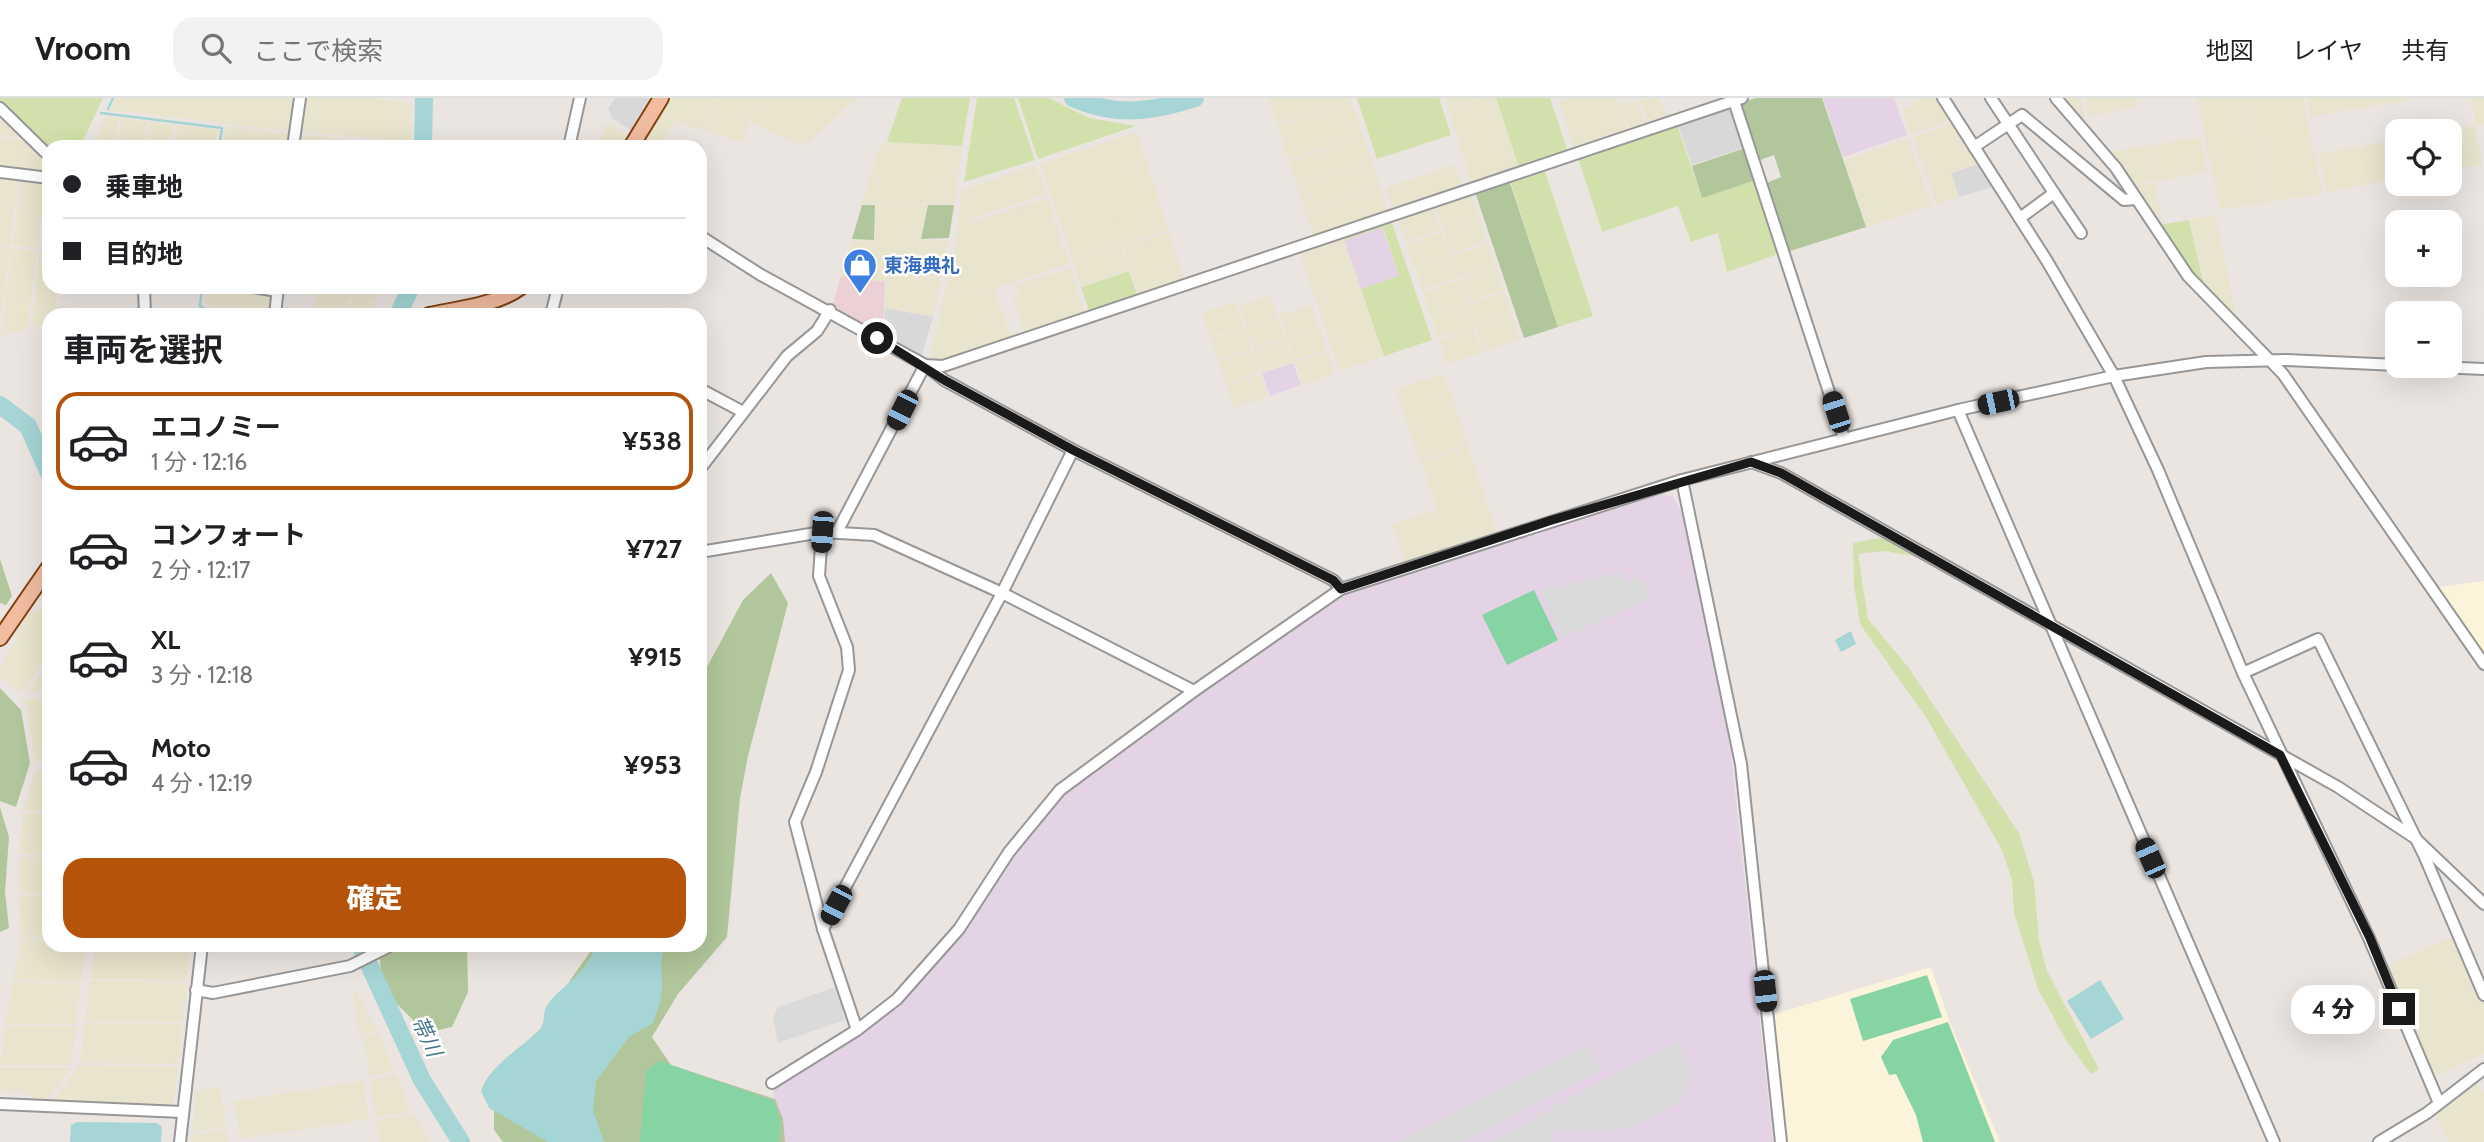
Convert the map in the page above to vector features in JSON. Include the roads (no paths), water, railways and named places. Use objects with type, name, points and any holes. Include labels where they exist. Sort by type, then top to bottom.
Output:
[{"type":"main road","points":[[635,140],[661,98]]},
{"type":"main road","points":[[464,308],[510,294]]},
{"type":"main road","points":[[0,638],[42,577]]},
{"type":"street","points":[[294,140],[300,98]]},
{"type":"street","points":[[571,140],[580,98]]},
{"type":"street","points":[[1943,98],[2020,218],[2114,376],[2158,470],[2243,673],[2370,938],[2440,1103]]},
{"type":"street","points":[[1992,98],[2081,233]]},
{"type":"street","points":[[2056,98],[2116,168],[2188,276],[2273,361],[2327,433],[2484,664]]},
{"type":"street","points":[[925,365],[943,366],[1736,99],[1844,438]]},
{"type":"street","points":[[0,108],[42,149]]},
{"type":"street","points":[[1974,147],[2022,114],[2124,200],[2136,199]]},
{"type":"street","points":[[0,172],[42,177]]},
{"type":"street","points":[[2020,218],[2054,193]]},
{"type":"street","points":[[707,240],[761,275],[830,310],[925,365],[944,380],[1073,450],[1333,580],[1341,589]]},
{"type":"street","points":[[707,460],[787,356],[817,331],[830,310]]},
{"type":"street","points":[[772,1083],[857,1030],[897,999],[959,929],[1009,852],[1060,790],[1194,691],[1341,589],[1682,480],[1958,410],[2114,376],[2206,362],[2385,365]]},
{"type":"street","points":[[837,532],[925,365]]},
{"type":"street","points":[[2462,368],[2484,369]]},
{"type":"street","points":[[707,393],[743,412]]},
{"type":"street","points":[[1958,410],[2274,1142]]},
{"type":"street","points":[[823,929],[1002,593],[1073,450]]},
{"type":"street","points":[[1751,462],[1781,473],[2338,787],[2415,838],[2484,904]]},
{"type":"street","points":[[1682,480],[1741,764],[1781,1142]]},
{"type":"street","points":[[822,532],[819,576],[848,647],[849,670],[816,772],[795,822],[823,929],[857,1030]]},
{"type":"street","points":[[707,551],[822,532],[874,536],[1002,593],[1194,691]]},
{"type":"street","points":[[2243,673],[2318,639],[2415,838],[2484,995]]},
{"type":"street","points":[[180,1142],[201,952]]},
{"type":"street","points":[[196,990],[213,993],[354,965],[379,952]]},
{"type":"street","points":[[2379,1142],[2440,1103],[2484,1069]]},
{"type":"street","points":[[0,1104],[182,1112]]},
{"type":"water","points":[[1851,631],[1856,644],[1841,652],[1835,640]]},
{"type":"water","points":[[663,952],[660,1002],[653,1023],[629,1037],[596,1081],[593,1111],[604,1142],[548,1142],[489,1108],[481,1091],[491,1073],[540,1029],[548,1004],[582,970],[592,954]]},
{"type":"water","points":[[2100,980],[2124,1019],[2091,1039],[2067,1001]]},
{"type":"water","points":[[77,1122],[157,1123],[162,1127],[161,1142],[70,1142],[71,1125]]},
{"type":"waterway","points":[[108,109],[113,98]]},
{"type":"waterway","points":[[423,140],[424,98]]},
{"type":"waterway","points":[[1073,98],[1119,110],[1164,107],[1195,98]]},
{"type":"waterway","points":[[101,113],[222,128],[220,140]]},
{"type":"waterway","points":[[201,294],[200,306],[203,308]]},
{"type":"waterway","points":[[401,308],[408,294]]},
{"type":"waterway","points":[[0,405],[28,426],[42,457]]},
{"type":"waterway","name":"帯川","points":[[363,952],[422,1080],[461,1142]]},
{"type":"place","name":"東海典礼","points":[[860,295]]}]
